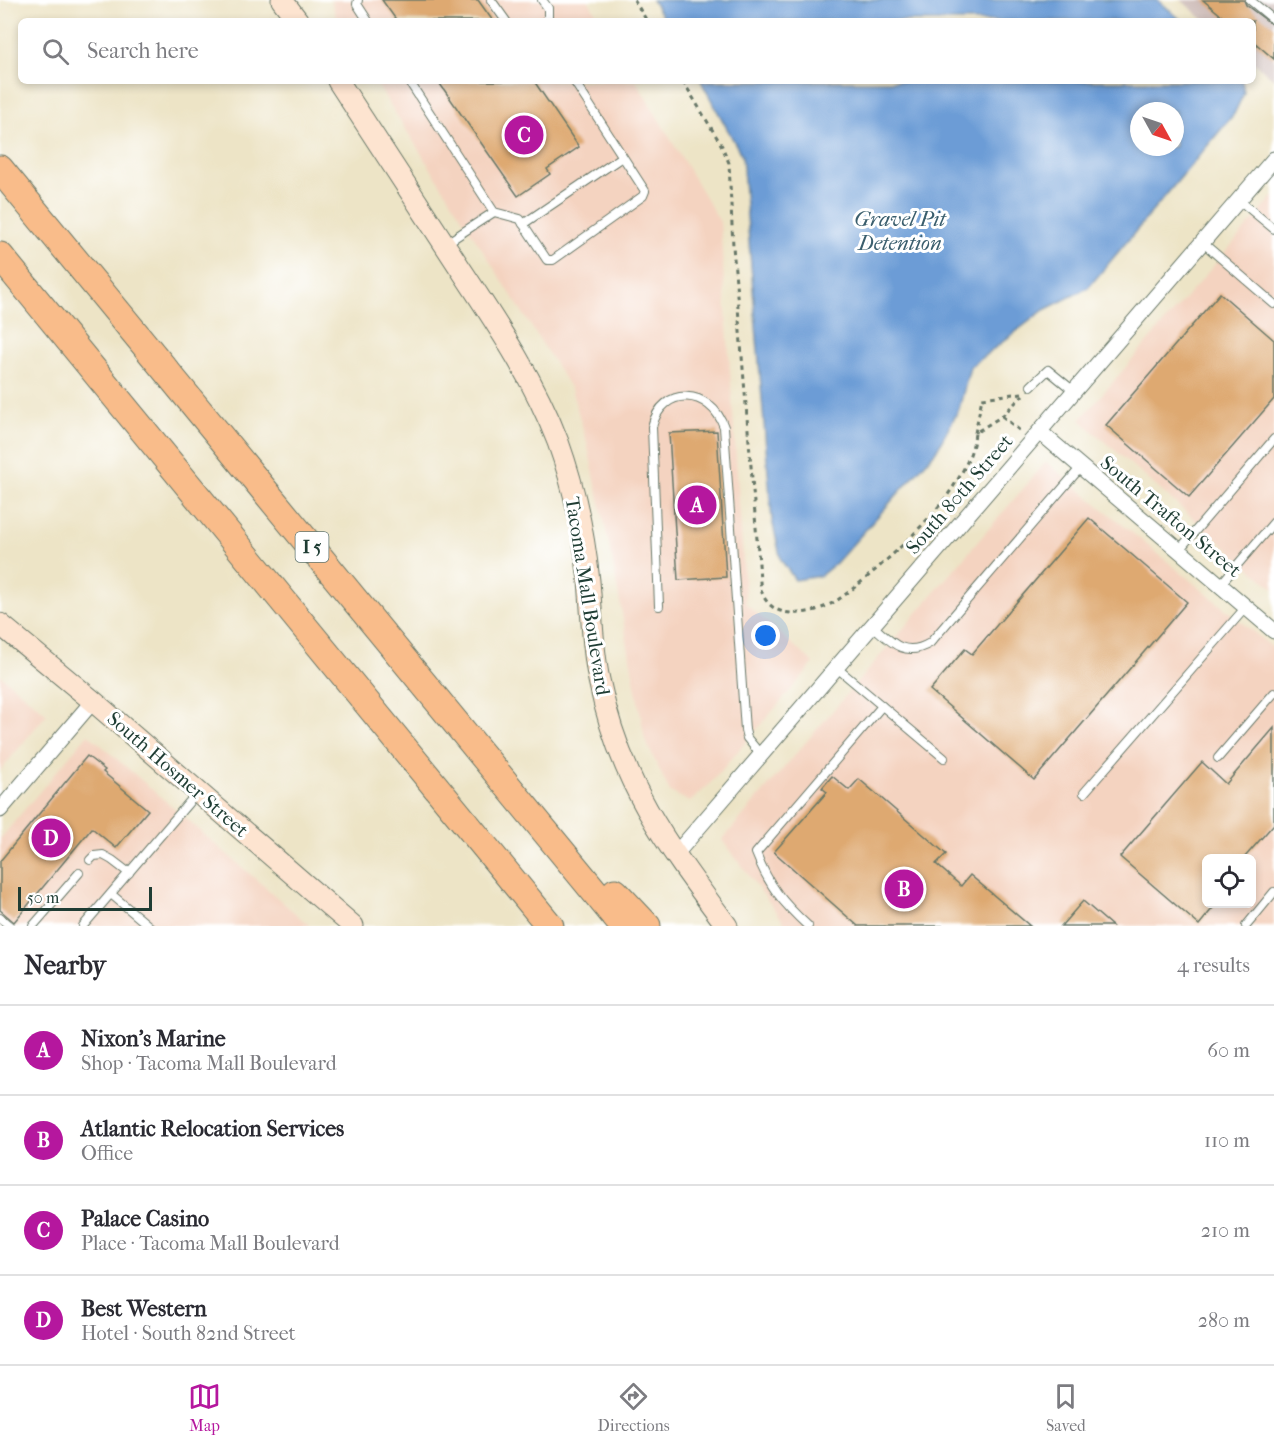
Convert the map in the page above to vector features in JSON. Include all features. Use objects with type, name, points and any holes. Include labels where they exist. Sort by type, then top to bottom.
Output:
[{"type":"highway","name":"I 5","points":[[0,169],[623,926]]},
{"type":"highway","points":[[0,256],[550,926]]},
{"type":"highway","points":[[456,722],[647,926]]},
{"type":"main road","points":[[282,0],[296,18]]},
{"type":"main road","name":"Tacoma Mall Boulevard","points":[[340,84],[511,346],[534,388],[558,442],[578,511],[585,546],[594,648],[606,710],[627,770],[640,799],[674,856],[727,926]]},
{"type":"main road","name":"South Hosmer Street","points":[[0,624],[93,701],[353,926]]},
{"type":"street","name":"South 80th Street","points":[[674,856],[1274,159]]},
{"type":"street","name":"South Trafton Street","points":[[1040,432],[1246,607],[1272,626]]},
{"type":"street","points":[[0,810],[93,701]]},
{"type":"lane","points":[[358,0],[357,4],[366,18]]},
{"type":"lane","points":[[491,0],[504,18]]},
{"type":"lane","points":[[542,0],[548,8],[548,18]]},
{"type":"lane","points":[[1250,0],[1274,20]]},
{"type":"lane","points":[[411,84],[494,212],[520,219],[547,260],[553,261],[643,196],[645,191],[576,84]]},
{"type":"lane","points":[[523,224],[622,157]]},
{"type":"lane","points":[[1239,200],[1274,229]]},
{"type":"lane","points":[[445,244],[494,212]]},
{"type":"lane","points":[[1203,242],[1274,304]]},
{"type":"lane","points":[[1031,386],[1048,370],[1075,392]]},
{"type":"lane","points":[[659,606],[652,427],[657,413],[664,406],[681,397],[690,396],[710,405],[717,412],[724,427],[745,730],[747,738],[762,755]]},
{"type":"lane","points":[[1179,550],[1274,440]]},
{"type":"lane","points":[[873,626],[904,650],[915,650],[930,643],[1081,467]]},
{"type":"lane","points":[[1220,585],[1274,522]]},
{"type":"lane","points":[[1083,793],[1246,607]]},
{"type":"lane","points":[[837,668],[944,758]]},
{"type":"lane","points":[[1218,758],[1274,693]]},
{"type":"lane","points":[[808,926],[784,904],[767,882],[756,853],[882,706]]},
{"type":"lane","points":[[83,926],[198,792]]},
{"type":"lane","points":[[90,860],[94,856],[103,855],[129,873]]},
{"type":"lane","points":[[33,926],[79,873]]},
{"type":"lane","points":[[1246,926],[1274,892]]},
{"type":"lane","points":[[111,894],[148,926]]},
{"type":"lane","points":[[0,918],[10,926]]},
{"type":"path","points":[[634,0],[645,18]]},
{"type":"path","points":[[685,84],[722,146],[729,163],[733,246],[759,564],[762,594],[770,606],[782,612],[800,613],[821,609],[839,599],[910,536],[954,485],[973,451],[975,433],[982,398],[1024,393],[1002,416],[975,433]]},
{"type":"path","points":[[1002,416],[1021,432]]},
{"type":"shaded area","points":[[331,0],[588,0],[599,18],[336,18]]},
{"type":"shaded area","points":[[1181,0],[1274,0],[1274,79],[1256,64],[1256,18],[1202,18]]},
{"type":"shaded area","points":[[377,84],[638,84],[720,222],[746,604],[814,663],[709,785],[690,802],[670,792],[645,740],[612,558],[587,443],[571,389]]},
{"type":"shaded area","points":[[1274,196],[1274,589],[1080,420]]},
{"type":"shaded area","points":[[1046,462],[1274,649],[1274,926],[787,926],[722,840]]},
{"type":"shaded area","points":[[0,675],[47,714],[0,771]]},
{"type":"shaded area","points":[[88,734],[310,926],[0,926],[0,839]]},
{"type":"water","points":[[652,0],[1158,0],[1179,18],[663,18]]},
{"type":"water","name":"Gravel Pit Detention","points":[[703,84],[1242,84],[1244,93],[1234,114],[1088,288],[1044,310],[970,367],[959,409],[936,451],[836,563],[820,576],[795,580],[781,560],[772,520],[742,156]]},
{"type":"building","points":[[382,0],[478,0],[491,18],[395,18]]},
{"type":"building","points":[[1203,0],[1244,0],[1246,5],[1274,26],[1274,59],[1256,44],[1256,18],[1224,18]]},
{"type":"building","points":[[440,84],[536,84],[579,147],[547,169],[550,174],[518,196]]},
{"type":"building","points":[[1220,293],[1274,340],[1274,399],[1189,497],[1106,425]]},
{"type":"building","points":[[717,431],[726,577],[678,580],[669,433]]},
{"type":"building","points":[[1089,518],[1187,602],[1034,780],[930,690],[965,649],[972,654]]},
{"type":"building","points":[[1274,728],[1274,824],[1248,854],[1202,854],[1202,908],[1213,908],[1199,925],[1120,857],[1202,762],[1226,784]]},
{"type":"building","points":[[87,756],[148,810],[116,848],[92,828],[14,922],[0,910],[0,861]]},
{"type":"building","points":[[832,776],[849,790],[859,779],[946,854],[936,864],[961,886],[970,875],[1030,926],[858,926],[774,852],[827,792],[822,788]]},
{"type":"building","points":[[1083,901],[1112,926],[1061,926]]},
{"type":"place","name":"Palace Casino","points":[[524,135]]},
{"type":"place","name":"Nixon's Marine","points":[[697,505]]},
{"type":"place","name":"Best Western","points":[[51,838]]},
{"type":"place","name":"Atlantic Relocation Services","points":[[904,889]]}]
